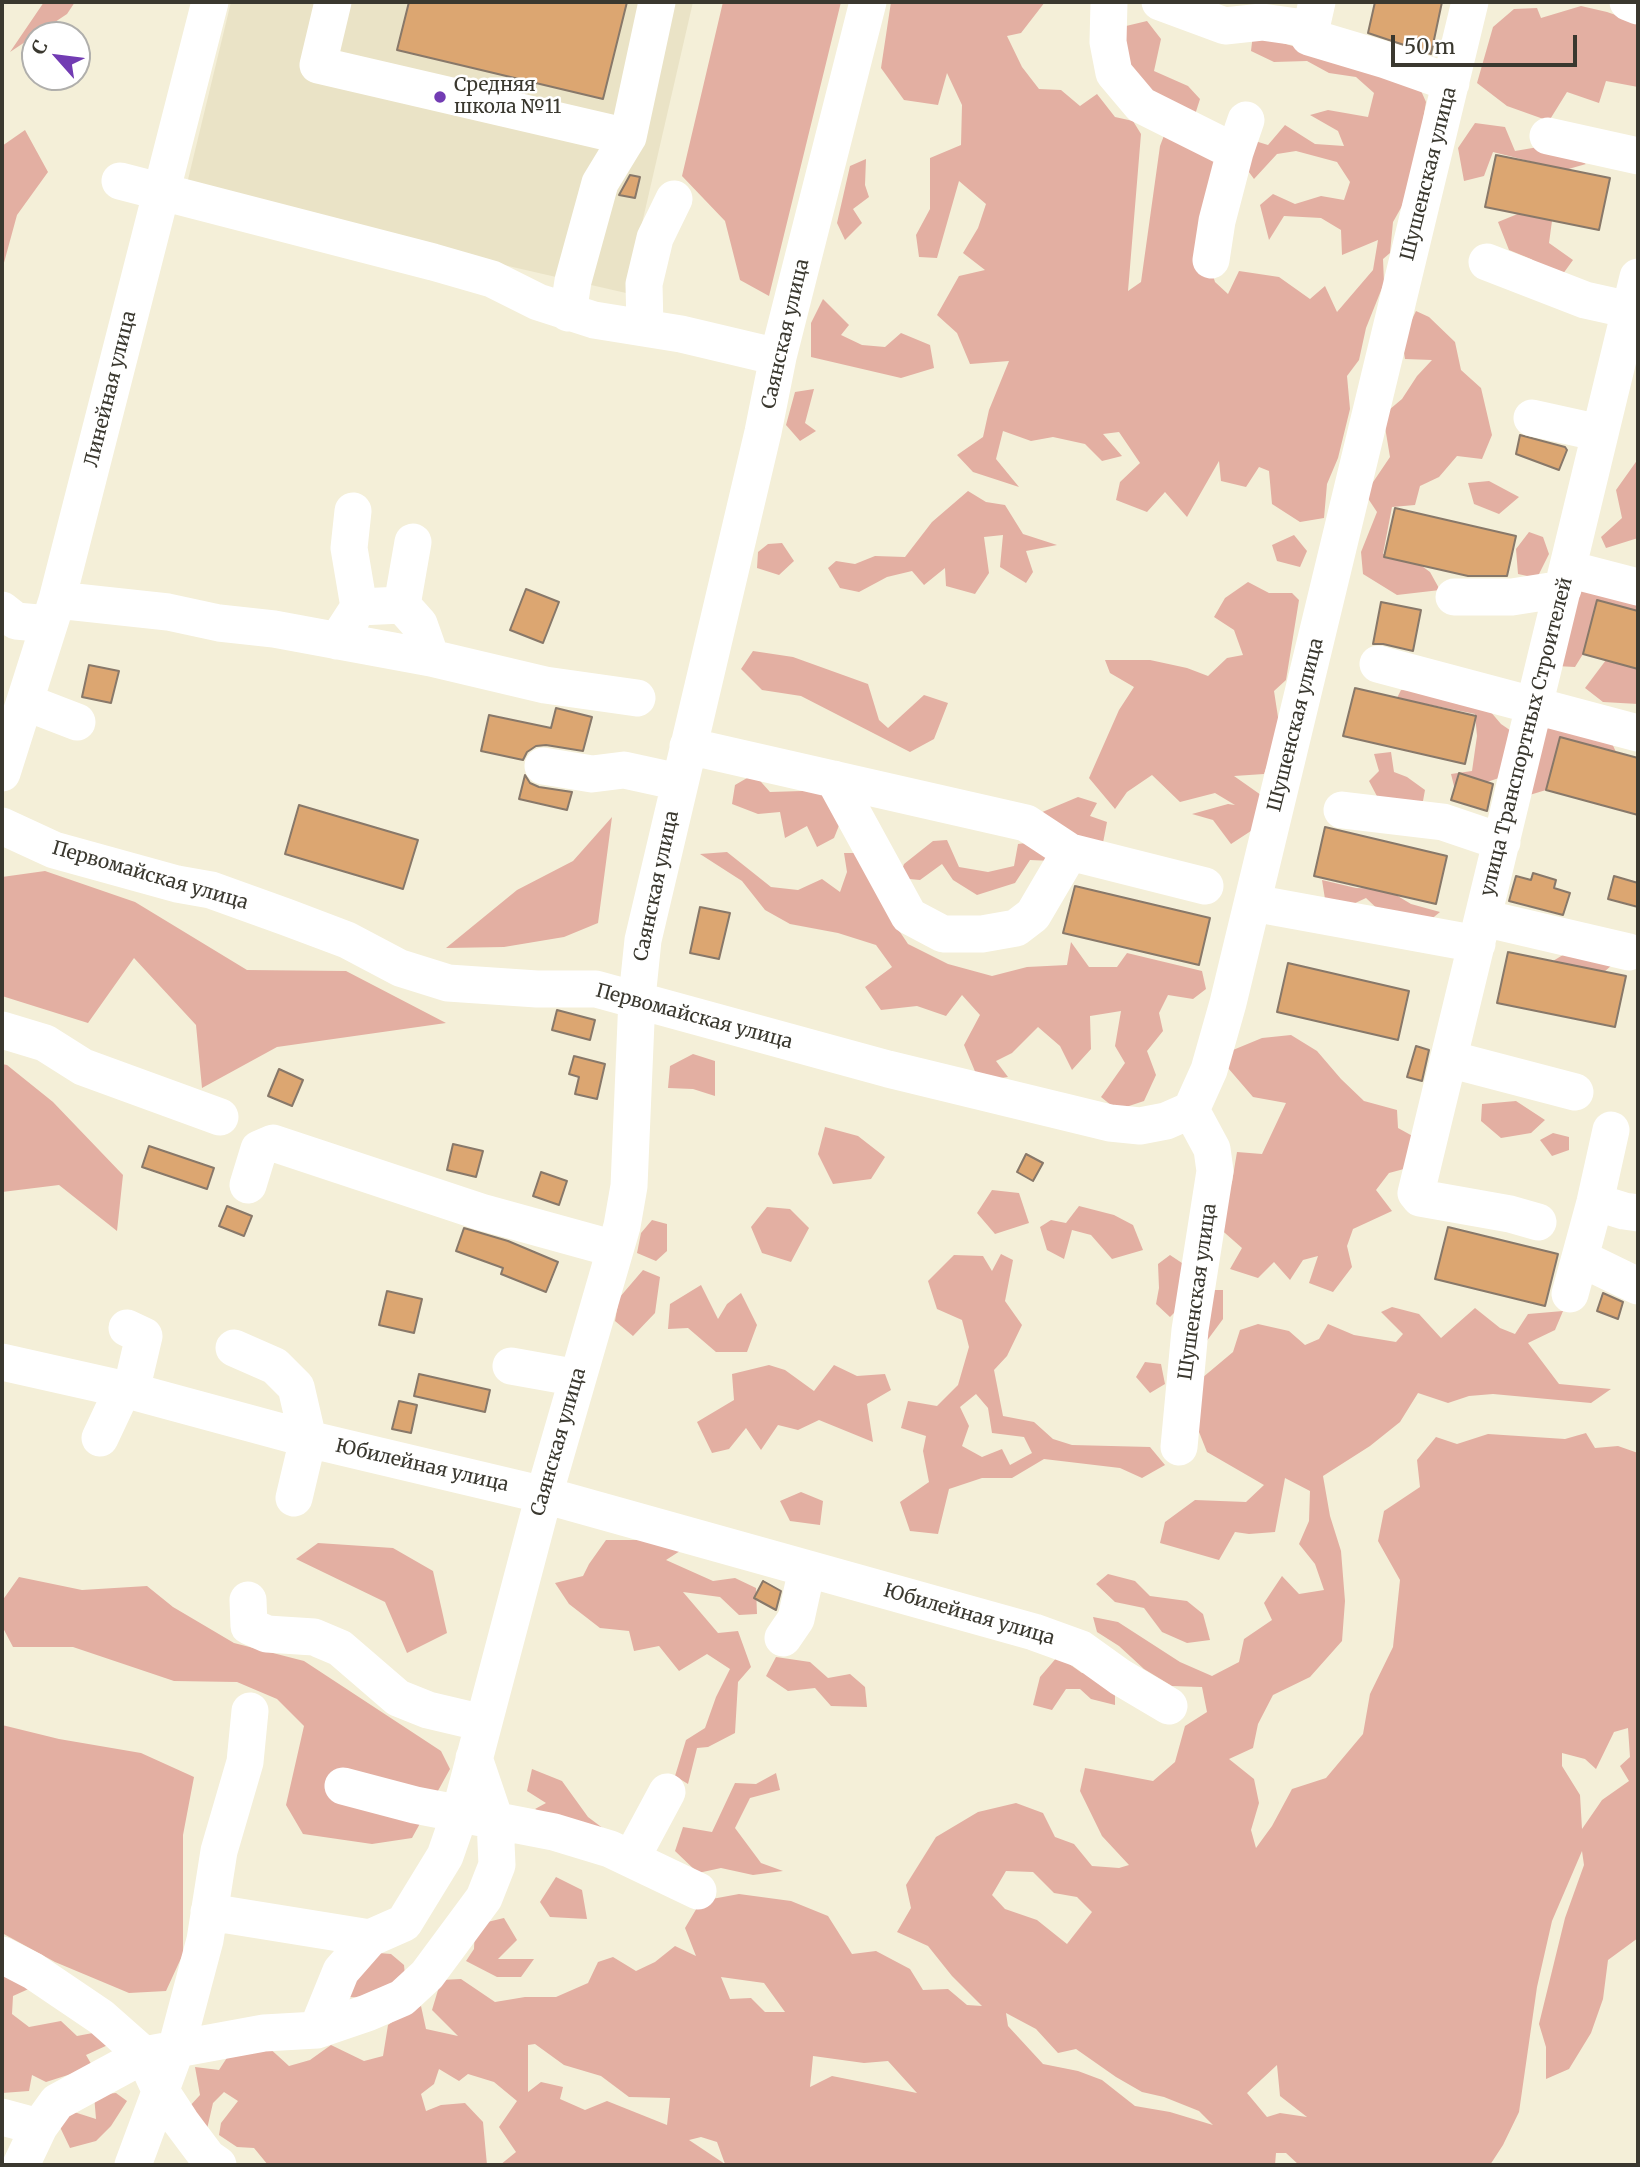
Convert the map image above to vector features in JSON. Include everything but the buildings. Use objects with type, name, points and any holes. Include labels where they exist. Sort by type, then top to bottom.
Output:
[{"type":"street","name":"Линейная улица","points":[[5,755],[53,612],[210,2]]},
{"type":"street","points":[[333,2],[318,65],[628,137]]},
{"type":"street","points":[[568,313],[573,281],[600,183],[628,137],[657,2]]},
{"type":"street","name":"Саянская улица","points":[[370,1938],[404,1923],[445,1856],[460,1813],[544,1495],[615,1249],[629,1186],[637,998],[643,940],[764,432],[778,357],[868,2]]},
{"type":"street","points":[[1111,2],[1108,42],[1114,74],[1141,105],[1241,136],[1217,221],[1211,260]]},
{"type":"street","points":[[1160,2],[1225,26],[1314,15],[1309,37],[1451,83]]},
{"type":"street","name":"Шушенская улица","points":[[1179,1447],[1190,1330],[1215,1171],[1212,1149],[1191,1110],[1209,1070],[1253,903],[1470,2]]},
{"type":"street","points":[[1628,2],[1638,6]]},
{"type":"street","points":[[1548,136],[1638,156]]},
{"type":"street","points":[[120,181],[433,261],[492,279],[538,302],[594,320],[681,334],[778,357]]},
{"type":"street","points":[[645,328],[644,285],[655,238],[674,198]]},
{"type":"street","points":[[1487,262],[1585,300],[1635,296]]},
{"type":"street","name":"улица Транспортных Строителей","points":[[1538,1222],[1417,1196],[1635,296]]},
{"type":"street","points":[[1532,418],[1600,433]]},
{"type":"street","points":[[337,642],[359,607],[349,548],[353,511]]},
{"type":"street","points":[[402,605],[414,542]]},
{"type":"street","points":[[1454,597],[1512,597],[1565,579],[1638,587]]},
{"type":"street","points":[[359,607],[402,605]]},
{"type":"street","points":[[402,605],[419,624],[431,658]]},
{"type":"street","points":[[2,610],[16,621],[53,612],[168,612],[431,658],[545,685],[637,698]]},
{"type":"street","points":[[1378,664],[1638,733]]},
{"type":"street","points":[[24,702],[77,722]]},
{"type":"street","points":[[688,746],[1026,823],[1070,852],[1205,886]]},
{"type":"street","points":[[543,766],[592,774],[624,770],[679,782]]},
{"type":"street","points":[[834,779],[909,916],[943,934],[982,934],[1016,928],[1033,915],[1070,852]]},
{"type":"street","points":[[1342,810],[1443,822],[1502,842]]},
{"type":"street","name":"Первомайская улица","points":[[2,826],[54,850],[211,891],[261,908],[347,940],[400,968],[448,983],[537,989],[596,989],[637,998],[888,1069],[1110,1123],[1140,1126],[1166,1121],[1191,1110]]},
{"type":"street","points":[[1253,903],[1629,951]]},
{"type":"street","points":[[2,1030],[45,1043],[83,1067],[220,1117]]},
{"type":"street","points":[[1449,1059],[1575,1092]]},
{"type":"street","points":[[1570,1294],[1611,1130]]},
{"type":"street","points":[[248,1185],[259,1149],[273,1143],[481,1212],[615,1249]]},
{"type":"street","points":[[1595,1202],[1638,1213]]},
{"type":"street","points":[[1580,1258],[1638,1286]]},
{"type":"street","points":[[100,1438],[127,1390],[144,1336],[127,1328]]},
{"type":"street","points":[[234,1348],[275,1366],[296,1387],[308,1439],[294,1497]]},
{"type":"street","name":"Юбилейная улица","points":[[2,1362],[127,1390],[308,1439],[544,1495],[1034,1632],[1081,1649],[1120,1677],[1169,1706]]},
{"type":"street","points":[[511,1366],[578,1378]]},
{"type":"street","points":[[783,1638],[796,1619],[807,1569]]},
{"type":"street","points":[[248,1600],[249,1626],[267,1634],[314,1637],[340,1648],[398,1698],[428,1710],[483,1723]]},
{"type":"street","points":[[133,2165],[160,2090],[160,2052],[205,1940],[219,1851],[246,1762],[250,1711]]},
{"type":"street","points":[[21,2165],[39,2127],[57,2102],[160,2052],[264,2033],[317,2030],[402,1998],[427,1975],[484,1898],[496,1865],[495,1820],[474,1758]]},
{"type":"street","points":[[342,1786],[610,1849],[698,1891]]},
{"type":"street","points":[[631,1860],[667,1792]]},
{"type":"street","points":[[209,1912],[370,1938]]},
{"type":"street","points":[[317,2030],[341,1971],[370,1938]]},
{"type":"street","points":[[2,1955],[33,1971],[101,2017],[160,2052]]},
{"type":"street","points":[[160,2090],[208,2158],[218,2165]]},
{"type":"street","points":[[2,2117],[39,2127]]},
{"type":"shaded area","points":[[44,2],[75,2],[67,14],[56,21],[31,21]]},
{"type":"shaded area","name":"Средняя школа №11","points":[[231,2],[693,2],[626,293],[185,192]]},
{"type":"shaded area","points":[[723,2],[841,2],[769,296],[740,280],[725,221],[682,176]]},
{"type":"shaded area","points":[[891,2],[1045,2],[1021,33],[1007,36],[1022,67],[1039,89],[1061,90],[1080,106],[1097,94],[1115,117],[1133,121],[1141,134],[1128,291],[1141,282],[1160,146],[1168,125],[1216,153],[1206,254],[1215,282],[1228,294],[1239,271],[1279,277],[1310,299],[1325,286],[1337,312],[1373,270],[1378,240],[1342,255],[1341,230],[1321,218],[1284,216],[1269,240],[1260,205],[1273,194],[1295,204],[1321,196],[1344,200],[1350,182],[1337,162],[1296,151],[1277,154],[1254,179],[1243,164],[1255,141],[1268,145],[1285,125],[1315,144],[1344,146],[1338,131],[1310,115],[1328,110],[1368,117],[1374,93],[1356,77],[1329,73],[1307,61],[1274,62],[1251,51],[1253,34],[1418,84],[1426,102],[1417,156],[1402,206],[1393,222],[1390,253],[1383,259],[1384,283],[1366,328],[1359,360],[1347,376],[1350,409],[1338,458],[1327,484],[1324,518],[1300,522],[1272,504],[1269,471],[1259,467],[1246,487],[1221,481],[1219,461],[1187,517],[1165,492],[1147,512],[1116,500],[1120,482],[1140,463],[1119,432],[1103,434],[1122,456],[1102,461],[1085,444],[1053,437],[1031,441],[1003,431],[996,459],[1019,487],[973,472],[957,455],[983,437],[989,410],[1009,361],[970,364],[957,333],[937,315],[959,276],[985,270],[963,253],[978,228],[986,204],[959,181],[937,258],[919,257],[916,235],[930,209],[930,158],[961,145],[962,105],[947,73],[938,105],[904,100],[881,68]]},
{"type":"shaded area","points":[[1581,6],[1636,22],[1638,87],[1606,81],[1599,103],[1567,92],[1549,121],[1507,106],[1477,83],[1493,27],[1514,9],[1537,8],[1541,18]]},
{"type":"shaded area","points":[[1147,21],[1161,39],[1154,71],[1188,86],[1200,99],[1193,121],[1142,96],[1122,63],[1126,26]]},
{"type":"shaded area","points":[[21,36],[21,45],[10,52]]},
{"type":"shaded area","points":[[1475,123],[1505,127],[1515,151],[1550,145],[1586,164],[1565,170],[1493,152],[1484,176],[1464,181],[1458,148]]},
{"type":"shaded area","points":[[25,130],[48,172],[17,215],[2,270],[2,146]]},
{"type":"shaded area","points":[[866,159],[865,185],[869,197],[853,209],[862,223],[845,240],[837,223],[850,166]]},
{"type":"shaded area","points":[[1520,213],[1552,221],[1549,243],[1573,260],[1560,278],[1531,259],[1509,250],[1498,222]]},
{"type":"shaded area","points":[[823,299],[849,325],[841,335],[862,345],[885,347],[901,333],[930,345],[934,368],[901,378],[811,357],[811,323]]},
{"type":"shaded area","points":[[1416,311],[1429,317],[1455,342],[1461,370],[1481,388],[1492,435],[1482,459],[1457,456],[1439,477],[1420,486],[1415,505],[1392,507],[1383,554],[1404,553],[1430,572],[1440,590],[1397,595],[1363,574],[1361,552],[1377,512],[1365,494],[1390,457],[1383,415],[1402,399],[1417,376],[1432,360],[1405,359],[1402,340]]},
{"type":"shaded area","points":[[814,389],[805,423],[816,431],[800,441],[786,425],[795,392]]},
{"type":"shaded area","points":[[1638,459],[1638,538],[1606,548],[1601,537],[1622,518],[1616,490]]},
{"type":"shaded area","points":[[1489,481],[1519,497],[1499,514],[1474,504],[1468,483]]},
{"type":"shaded area","points":[[968,491],[986,502],[1005,505],[1023,534],[1057,545],[1026,551],[1033,572],[1026,583],[1000,567],[1003,535],[984,537],[989,573],[975,594],[946,586],[945,568],[924,585],[912,571],[887,577],[859,592],[840,588],[828,568],[836,561],[855,564],[875,556],[905,557],[932,522]]},
{"type":"shaded area","points":[[1529,532],[1543,537],[1549,554],[1537,578],[1518,574],[1516,549]]},
{"type":"shaded area","points":[[1294,535],[1307,551],[1300,567],[1277,561],[1272,545]]},
{"type":"shaded area","points":[[782,543],[794,561],[779,575],[757,568],[758,552],[768,544]]},
{"type":"shaded area","points":[[1248,582],[1269,593],[1292,593],[1299,600],[1286,680],[1274,691],[1280,730],[1264,774],[1234,776],[1261,795],[1254,829],[1231,844],[1213,820],[1192,814],[1228,804],[1235,805],[1215,793],[1180,802],[1152,775],[1127,792],[1115,809],[1089,778],[1119,710],[1134,687],[1110,673],[1105,660],[1150,660],[1187,668],[1208,676],[1227,658],[1243,655],[1234,630],[1214,617],[1225,598]]},
{"type":"shaded area","points":[[1588,585],[1638,597],[1638,611],[1598,601],[1583,654],[1575,667],[1556,666],[1568,601]]},
{"type":"shaded area","points":[[753,651],[793,657],[868,684],[879,720],[888,728],[924,695],[948,703],[934,739],[910,752],[801,696],[762,690],[741,669]]},
{"type":"shaded area","points":[[1606,660],[1638,669],[1638,704],[1603,702],[1585,688]]},
{"type":"shaded area","points":[[1401,690],[1448,692],[1484,704],[1501,724],[1517,735],[1505,776],[1463,790],[1454,786],[1451,774],[1472,771],[1477,736],[1475,714],[1397,698]]},
{"type":"shaded area","points":[[1552,723],[1609,737],[1616,752],[1561,737],[1546,790],[1523,797],[1537,731]]},
{"type":"shaded area","points":[[1391,752],[1394,772],[1407,777],[1425,790],[1423,801],[1380,802],[1369,781],[1379,771],[1374,754]]},
{"type":"shaded area","points":[[754,774],[770,792],[802,791],[825,786],[842,818],[834,838],[817,847],[807,826],[785,838],[780,812],[758,814],[732,804],[735,785]]},
{"type":"shaded area","points":[[1078,797],[1097,803],[1090,816],[1107,822],[1102,848],[1058,840],[1040,813]]},
{"type":"shaded area","points":[[612,817],[598,923],[564,937],[504,947],[446,948],[517,890],[573,861]]},
{"type":"shaded area","points":[[947,840],[959,867],[988,872],[1014,866],[1018,844],[1033,842],[1053,861],[1030,860],[1015,883],[977,895],[953,880],[942,864],[920,880],[899,878],[904,864],[933,841]]},
{"type":"shaded area","points":[[727,852],[771,887],[798,890],[822,879],[840,892],[847,872],[844,853],[858,853],[892,920],[908,944],[948,964],[992,976],[1027,967],[1067,965],[1071,942],[1089,967],[1117,967],[1127,953],[1202,971],[1206,989],[1193,999],[1168,995],[1159,1013],[1163,1031],[1147,1051],[1156,1075],[1144,1101],[1117,1110],[1101,1097],[1125,1063],[1115,1046],[1121,1011],[1090,1016],[1091,1049],[1072,1070],[1060,1046],[1038,1027],[1012,1053],[996,1061],[1008,1077],[979,1081],[964,1045],[980,1015],[962,995],[946,1016],[917,1006],[881,1010],[865,987],[892,967],[876,945],[838,933],[790,924],[765,910],[742,881],[700,854]]},
{"type":"shaded area","points":[[45,871],[135,902],[247,970],[346,971],[446,1023],[277,1047],[202,1088],[196,1025],[134,958],[88,1023],[2,996],[2,877]]},
{"type":"shaded area","points":[[1322,880],[1356,888],[1386,889],[1411,904],[1440,912],[1423,926],[1385,916],[1366,898],[1351,905],[1325,899]]},
{"type":"shaded area","points":[[1571,950],[1612,965],[1604,972],[1553,961]]},
{"type":"shaded area","points":[[1291,1035],[1317,1051],[1364,1101],[1397,1110],[1398,1128],[1418,1139],[1415,1166],[1389,1173],[1376,1190],[1392,1211],[1353,1229],[1347,1246],[1352,1267],[1333,1292],[1309,1283],[1318,1256],[1303,1260],[1290,1280],[1274,1262],[1258,1278],[1230,1269],[1242,1248],[1217,1226],[1232,1182],[1237,1152],[1262,1154],[1286,1103],[1253,1097],[1228,1068],[1233,1050],[1262,1038]]},
{"type":"shaded area","points":[[693,1054],[715,1061],[715,1096],[693,1089],[668,1088],[670,1066]]},
{"type":"shaded area","points":[[2,1064],[7,1065],[53,1102],[123,1175],[117,1231],[59,1185],[2,1192]]},
{"type":"shaded area","points":[[1516,1101],[1545,1120],[1531,1133],[1501,1138],[1481,1121],[1482,1104]]},
{"type":"shaded area","points":[[825,1127],[858,1136],[885,1157],[871,1179],[833,1184],[818,1154]]},
{"type":"shaded area","points":[[1553,1133],[1569,1137],[1569,1150],[1552,1156],[1540,1140]]},
{"type":"shaded area","points":[[992,1190],[1019,1193],[1029,1223],[995,1234],[977,1213]]},
{"type":"shaded area","points":[[1079,1206],[1114,1215],[1133,1225],[1143,1250],[1112,1259],[1091,1235],[1072,1230],[1064,1259],[1047,1250],[1040,1227],[1051,1220],[1066,1223]]},
{"type":"shaded area","points":[[767,1207],[790,1209],[809,1228],[791,1262],[762,1253],[751,1227]]},
{"type":"shaded area","points":[[652,1220],[667,1224],[667,1251],[656,1261],[637,1253],[641,1233]]},
{"type":"shaded area","points":[[1001,1254],[1013,1260],[1005,1301],[1022,1325],[1007,1356],[994,1370],[1003,1416],[1034,1422],[1053,1439],[1072,1445],[1150,1447],[1165,1465],[1142,1478],[1120,1468],[1044,1459],[1012,1478],[982,1478],[949,1489],[938,1534],[910,1531],[900,1502],[929,1482],[923,1451],[926,1436],[901,1428],[908,1401],[937,1406],[958,1385],[969,1347],[962,1320],[937,1309],[928,1281],[954,1255],[983,1256],[992,1271]],"holes":[[[976,1394],[988,1408],[992,1433],[1024,1437],[1032,1453],[1010,1465],[1002,1449],[982,1457],[962,1446],[969,1426],[960,1407]]]},
{"type":"shaded area","points":[[1170,1255],[1188,1267],[1191,1296],[1170,1317],[1156,1304],[1159,1288],[1158,1264]]},
{"type":"shaded area","points":[[643,1270],[660,1277],[655,1313],[633,1336],[615,1321],[619,1298]]},
{"type":"shaded area","points":[[701,1285],[718,1319],[727,1304],[741,1293],[757,1325],[747,1352],[716,1352],[688,1328],[668,1329],[670,1304]]},
{"type":"shaded area","points":[[1210,1290],[1223,1290],[1223,1319],[1206,1342]]},
{"type":"shaded area","points":[[1392,1307],[1419,1314],[1441,1338],[1475,1308],[1500,1328],[1515,1334],[1528,1314],[1563,1311],[1555,1330],[1528,1343],[1559,1384],[1611,1389],[1591,1403],[1493,1394],[1469,1396],[1448,1403],[1418,1393],[1400,1422],[1370,1446],[1323,1476],[1330,1516],[1341,1551],[1345,1601],[1342,1641],[1310,1677],[1273,1695],[1258,1724],[1253,1748],[1229,1759],[1254,1779],[1259,1803],[1251,1830],[1256,1848],[1272,1826],[1292,1789],[1326,1778],[1363,1734],[1370,1694],[1393,1647],[1400,1580],[1378,1541],[1384,1511],[1420,1487],[1417,1460],[1436,1437],[1457,1444],[1488,1434],[1565,1439],[1586,1433],[1595,1448],[1618,1446],[1638,1453],[1638,1938],[1608,1960],[1603,1999],[1591,2033],[1569,2069],[1546,2079],[1546,2047],[1539,2024],[1565,1918],[1584,1865],[1582,1851],[1552,1921],[1537,1987],[1519,2112],[1490,2165],[1299,2165],[1286,2153],[1276,2153],[1275,2165],[500,2165],[516,2152],[499,2127],[517,2101],[494,2082],[468,2074],[459,2081],[439,2069],[434,2084],[421,2094],[426,2111],[441,2105],[465,2103],[483,2122],[487,2165],[268,2165],[254,2148],[237,2147],[219,2135],[221,2123],[238,2101],[224,2092],[213,2103],[207,2129],[188,2108],[200,2095],[195,2067],[219,2070],[230,2053],[266,2045],[289,2066],[310,2060],[331,2045],[364,2061],[383,2056],[388,2025],[406,2012],[421,2006],[426,2029],[458,2036],[432,2010],[441,1980],[461,1979],[495,2002],[525,1997],[556,1997],[588,1983],[598,1962],[613,1957],[636,1971],[655,1962],[675,1946],[696,1956],[685,1928],[701,1901],[739,1894],[791,1901],[828,1916],[852,1954],[876,1951],[910,1969],[923,1990],[948,1989],[967,2005],[982,2006],[952,1976],[928,1946],[897,1932],[911,1908],[906,1885],[936,1837],[978,1812],[1016,1803],[1043,1813],[1055,1837],[1074,1844],[1092,1866],[1119,1868],[1129,1865],[1102,1836],[1080,1791],[1085,1768],[1153,1781],[1175,1762],[1185,1726],[1207,1712],[1202,1687],[1172,1686],[1144,1669],[1119,1646],[1097,1632],[1093,1617],[1118,1622],[1180,1662],[1212,1676],[1239,1662],[1244,1639],[1272,1620],[1264,1603],[1282,1576],[1299,1594],[1324,1590],[1315,1564],[1299,1544],[1309,1521],[1310,1491],[1285,1478],[1275,1532],[1235,1532],[1219,1560],[1160,1543],[1165,1522],[1195,1500],[1246,1502],[1264,1485],[1207,1452],[1195,1422],[1202,1378],[1233,1352],[1240,1330],[1258,1324],[1289,1331],[1305,1345],[1319,1339],[1328,1324],[1354,1335],[1396,1342],[1403,1334],[1381,1312]],"holes":[[[1628,1728],[1630,1757],[1620,1766],[1629,1781],[1602,1800],[1582,1829],[1580,1795],[1562,1766],[1562,1753],[1585,1759],[1596,1769],[1614,1732]],[[1006,1871],[1033,1872],[1054,1893],[1077,1897],[1092,1912],[1067,1944],[1037,1920],[1005,1909],[992,1895]],[[721,1977],[764,1983],[785,2012],[765,2012],[751,1998],[730,1999]],[[1006,2013],[1036,2029],[1058,2053],[1076,2049],[1142,2092],[1164,2097],[1199,2111],[1213,2125],[1170,2112],[1135,2106],[1102,2080],[1078,2071],[1043,2064],[1008,2026]],[[535,2044],[564,2065],[601,2076],[629,2097],[670,2098],[667,2125],[607,2101],[585,2110],[560,2099],[563,2087],[541,2082],[528,2092],[528,2045]],[[813,2056],[864,2063],[888,2061],[917,2093],[832,2076],[810,2087]],[[1277,2065],[1280,2096],[1307,2117],[1280,2113],[1267,2117],[1247,2093]],[[701,2137],[717,2142],[725,2164],[689,2140]]]},
{"type":"shaded area","points":[[1145,1362],[1161,1364],[1165,1384],[1150,1393],[1136,1377]]},
{"type":"shaded area","points":[[769,1365],[785,1370],[814,1391],[834,1365],[857,1376],[885,1374],[891,1390],[867,1404],[873,1442],[819,1420],[798,1430],[778,1425],[761,1450],[746,1428],[729,1449],[712,1453],[697,1422],[734,1400],[732,1374]]},
{"type":"shaded area","points":[[801,1492],[823,1501],[820,1525],[790,1521],[780,1501]]},
{"type":"shaded area","points":[[606,1540],[651,1540],[680,1551],[666,1560],[713,1581],[735,1578],[756,1588],[757,1614],[739,1615],[720,1597],[683,1592],[718,1633],[738,1631],[751,1667],[738,1682],[735,1733],[708,1747],[697,1748],[688,1784],[675,1776],[686,1740],[705,1728],[730,1669],[707,1654],[679,1671],[659,1646],[634,1651],[629,1631],[600,1628],[569,1604],[555,1583],[583,1576]]},
{"type":"shaded area","points":[[318,1543],[393,1548],[433,1571],[447,1633],[407,1653],[385,1602],[296,1559]]},
{"type":"shaded area","points":[[1108,1574],[1135,1581],[1150,1596],[1187,1601],[1203,1614],[1210,1640],[1187,1643],[1162,1632],[1144,1608],[1115,1602],[1096,1584]]},
{"type":"shaded area","points":[[19,1577],[82,1590],[147,1586],[173,1607],[234,1643],[304,1661],[441,1751],[450,1769],[412,1838],[372,1844],[303,1834],[286,1805],[304,1726],[277,1699],[237,1682],[174,1681],[73,1647],[13,1647],[2,1626],[2,1601]]},
{"type":"shaded area","points":[[1058,1656],[1082,1673],[1101,1673],[1115,1687],[1115,1705],[1091,1699],[1080,1689],[1066,1689],[1052,1710],[1033,1705],[1040,1677]]},
{"type":"shaded area","points":[[776,1657],[810,1662],[828,1678],[850,1674],[865,1687],[867,1707],[831,1706],[815,1688],[788,1691],[766,1676]]},
{"type":"shaded area","points":[[2,1725],[59,1739],[141,1753],[194,1777],[183,1835],[183,1954],[166,1991],[129,1993],[55,1962],[2,1933]]},
{"type":"shaded area","points":[[532,1769],[562,1781],[588,1817],[616,1838],[563,1827],[535,1809],[546,1803],[527,1791]]},
{"type":"shaded area","points":[[776,1773],[780,1790],[750,1798],[735,1828],[761,1863],[783,1871],[753,1875],[721,1868],[698,1873],[675,1851],[683,1827],[712,1832],[735,1783],[756,1784]]},
{"type":"shaded area","points":[[556,1877],[582,1890],[587,1919],[550,1917],[540,1902]]},
{"type":"shaded area","points":[[504,1918],[517,1940],[498,1959],[534,1959],[521,1977],[497,1977],[466,1961],[474,1949],[475,1925]]},
{"type":"shaded area","points":[[367,1952],[391,1954],[404,1965],[406,1987],[378,1999],[350,1997],[347,1972]]},
{"type":"shaded area","points":[[2,1969],[33,1987],[13,1996],[12,2014],[29,2027],[61,2021],[77,2036],[98,2032],[110,2044],[86,2055],[93,2067],[46,2082],[32,2075],[29,2091],[2,2093]]},
{"type":"shaded area","points":[[116,2093],[127,2101],[111,2126],[96,2141],[70,2148],[59,2125],[74,2112],[96,2119],[94,2095]]},
{"type":"place","name":"Средняя школа №11","points":[[440,97]]}]
